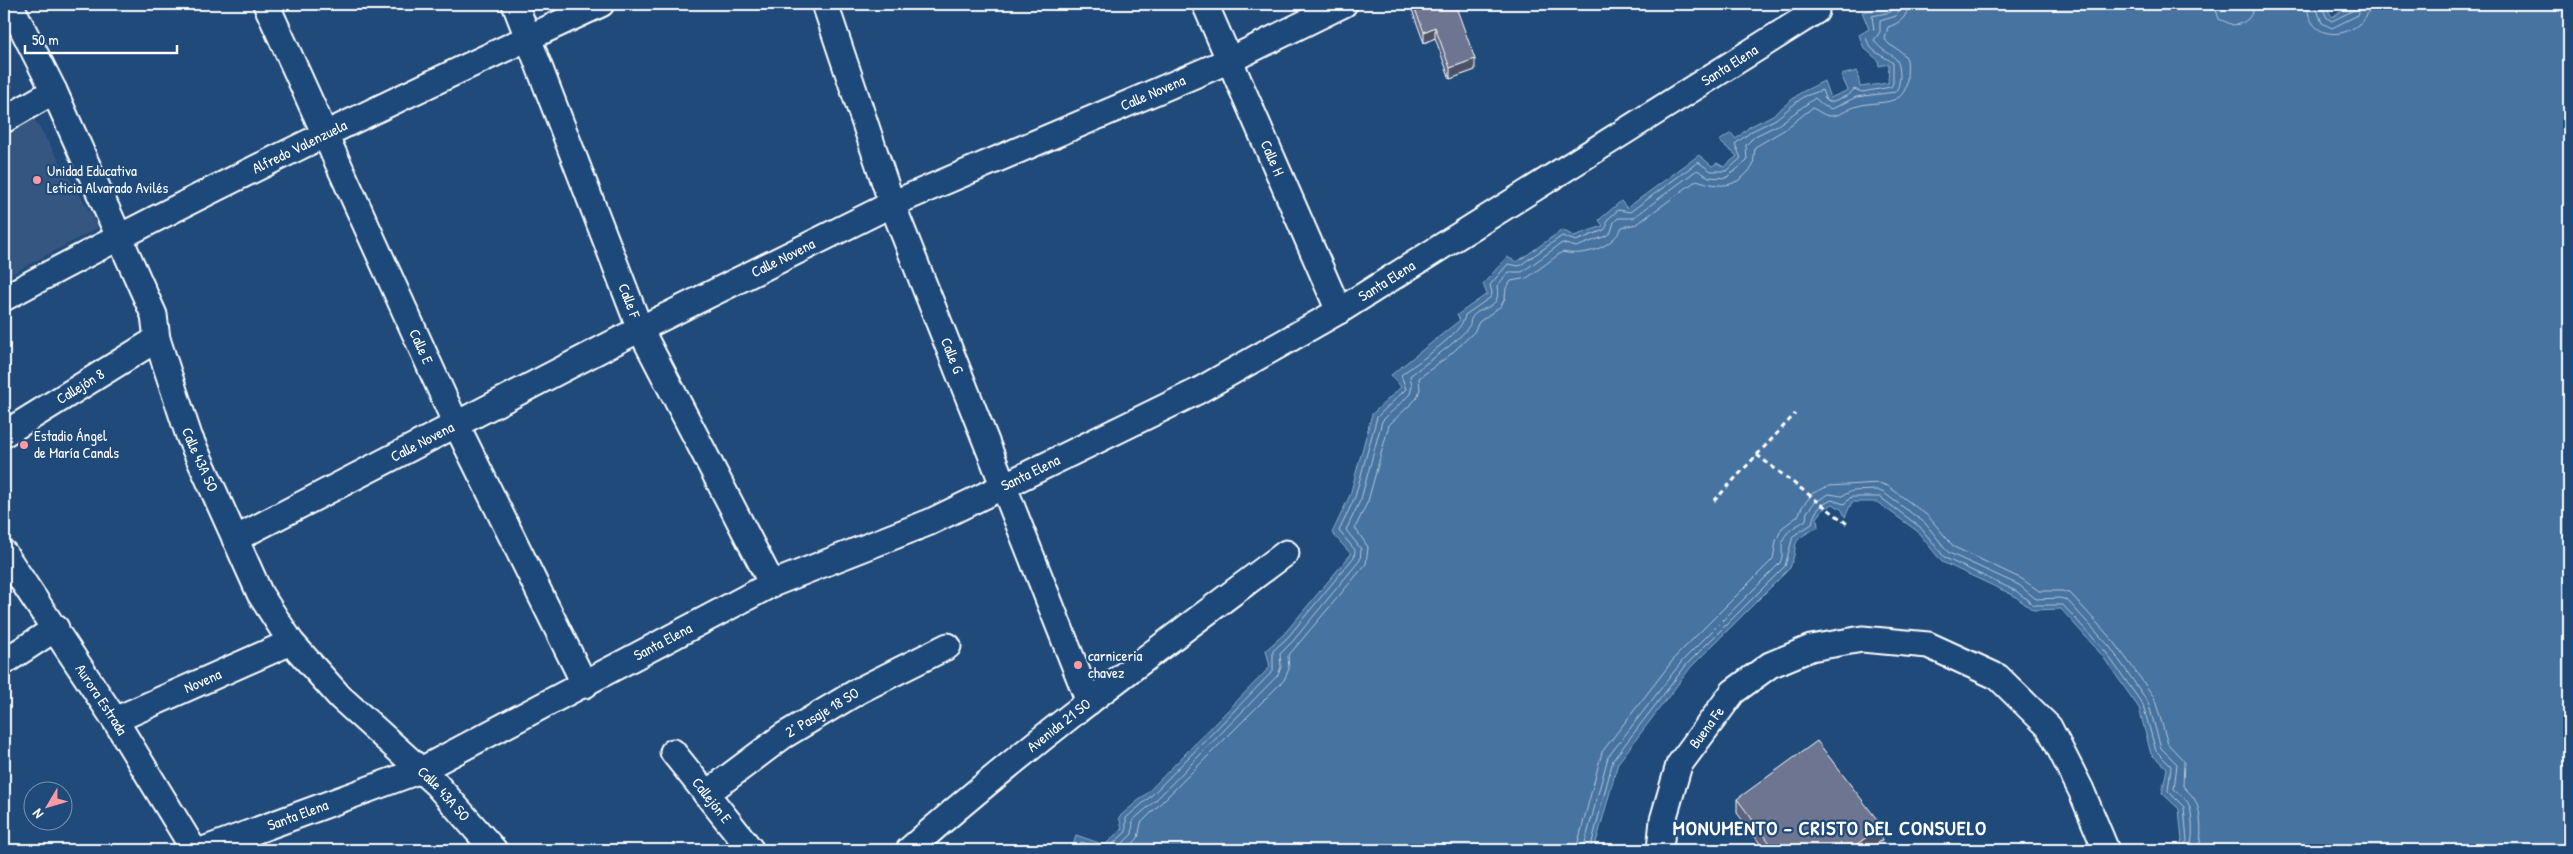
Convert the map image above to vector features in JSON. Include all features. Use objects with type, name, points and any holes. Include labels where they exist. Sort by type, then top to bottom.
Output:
[{"type":"street","name":"Calle 43A SO","points":[[10,4],[54,91],[154,315],[157,339],[189,436],[260,594],[291,642],[340,696],[436,784],[494,850]]},
{"type":"street","name":"Calle E","points":[[266,4],[456,424],[585,685]]},
{"type":"street","name":"Calle F","points":[[515,4],[640,329],[772,584]]},
{"type":"street","name":"Alfredo Valenzuela","points":[[4,298],[119,236],[324,133],[601,4]]},
{"type":"street","name":"Calle G","points":[[825,4],[892,204],[1089,702]]},
{"type":"street","name":"Calle H","points":[[1205,4],[1339,311]]},
{"type":"street","name":"Calle Novena","points":[[235,540],[640,329],[892,204],[1230,60],[1344,4]]},
{"type":"street","name":"Santa Elena","points":[[203,850],[421,770],[585,685],[772,584],[930,522],[1198,391],[1339,311],[1814,8]]},
{"type":"street","points":[[4,120],[54,91]]},
{"type":"street","name":"Callejón 8","points":[[4,434],[157,339]]},
{"type":"street","name":"Aurora Estrada","points":[[4,553],[56,628],[115,720],[194,850]]},
{"type":"street","name":"Avenida 21 SO","points":[[909,850],[1089,702],[1286,553]]},
{"type":"street","points":[[4,662],[56,628]]},
{"type":"street","name":"Buena Fe","points":[[1660,850],[1663,820],[1679,765],[1732,692],[1770,666],[1811,648],[1862,639],[1928,645],[1998,677],[2049,727],[2081,790],[2106,850]]},
{"type":"street","name":"Novena","points":[[115,720],[291,642]]},
{"type":"street","name":"2° Pasaje 18 SO","points":[[706,794],[760,753],[808,721],[883,677],[948,646]]},
{"type":"street","name":"Callejón E","points":[[673,752],[751,850]]},
{"type":"path","points":[[1714,501],[1794,414]]},
{"type":"path","points":[[1757,455],[1850,526]]},
{"type":"shaded area","name":"Unidad Educativa Leticia Alvarado Avilés","points":[[33,117],[99,227],[4,278],[4,134]]},
{"type":"water","points":[[1888,4],[2232,4],[2234,7],[2239,4],[2325,4],[2332,17],[2354,4],[2569,4],[2569,850],[2173,850],[2182,841],[2179,809],[2162,793],[2167,768],[2151,754],[2139,708],[2101,654],[2061,609],[2033,610],[2013,595],[1942,562],[1917,531],[1877,502],[1852,502],[1845,517],[1842,510],[1833,504],[1824,509],[1817,518],[1818,527],[1796,543],[1790,568],[1691,667],[1618,763],[1594,850],[1072,850],[1076,835],[1105,845],[1122,828],[1119,817],[1146,794],[1270,667],[1266,650],[1284,634],[1351,554],[1332,533],[1350,495],[1372,414],[1401,387],[1391,375],[1460,320],[1457,315],[1487,294],[1483,284],[1507,257],[1517,262],[1562,230],[1574,236],[1603,226],[1599,220],[1621,201],[1627,208],[1699,155],[1712,166],[1717,163],[1724,167],[1737,156],[1719,141],[1731,133],[1736,139],[1749,127],[1773,115],[1800,93],[1824,81],[1830,98],[1848,90],[1841,75],[1857,71],[1860,87],[1888,83],[1889,64],[1879,66],[1878,60],[1864,48],[1859,35],[1869,29],[1862,12],[1890,7]]},
{"type":"building","points":[[1413,4],[1455,4],[1475,59],[1450,68],[1435,27],[1424,32]]},
{"type":"building","points":[[1817,741],[1882,826],[1849,850],[1775,850],[1737,799]]},
{"type":"place","name":"Unidad Educativa Leticia Alvarado Avilés","points":[[37,180]]},
{"type":"place","name":"Estadio Ángel de María Canals","points":[[24,445]]},
{"type":"place","name":"carniceria chavez","points":[[1078,665]]},
{"type":"district","name":"MONUMENTO - CRISTO DEL CONSUELO","points":[[1830,828]]}]
